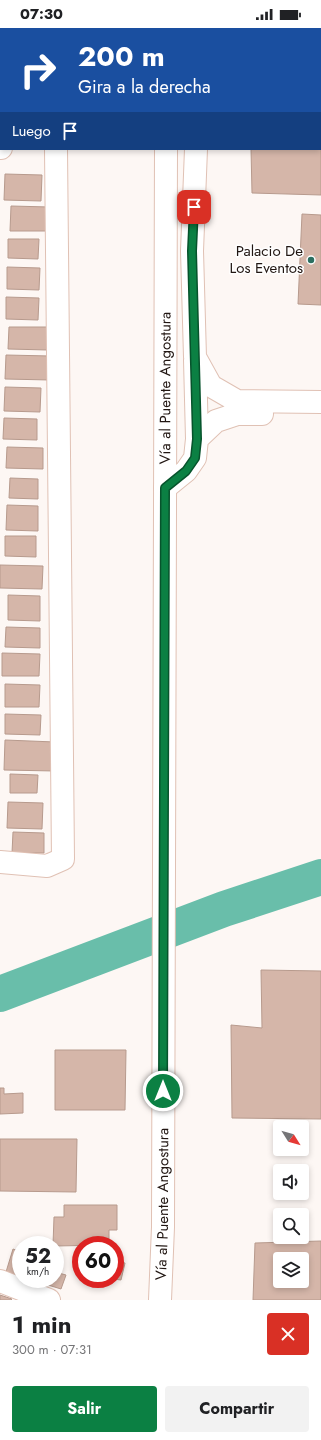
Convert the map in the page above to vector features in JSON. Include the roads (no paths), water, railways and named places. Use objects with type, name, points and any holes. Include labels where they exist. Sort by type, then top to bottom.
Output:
[{"type":"main road","points":[[0,862],[47,866],[63,858],[56,150]]},
{"type":"main road","name":"Vía al Puente Angostura","points":[[160,1300],[163,1227],[166,150]]},
{"type":"main road","points":[[165,488],[186,471],[195,458],[197,439],[192,251],[196,150]]},
{"type":"main road","points":[[195,357],[211,386],[237,401],[321,402]]},
{"type":"main road","points":[[197,439],[216,421],[237,414],[321,415]]},
{"type":"main road","points":[[0,1281],[48,1300]]},
{"type":"waterway","points":[[0,994],[224,909],[321,877]]},
{"type":"place","name":"Palacio De Los Eventos","points":[[311,260]]}]
